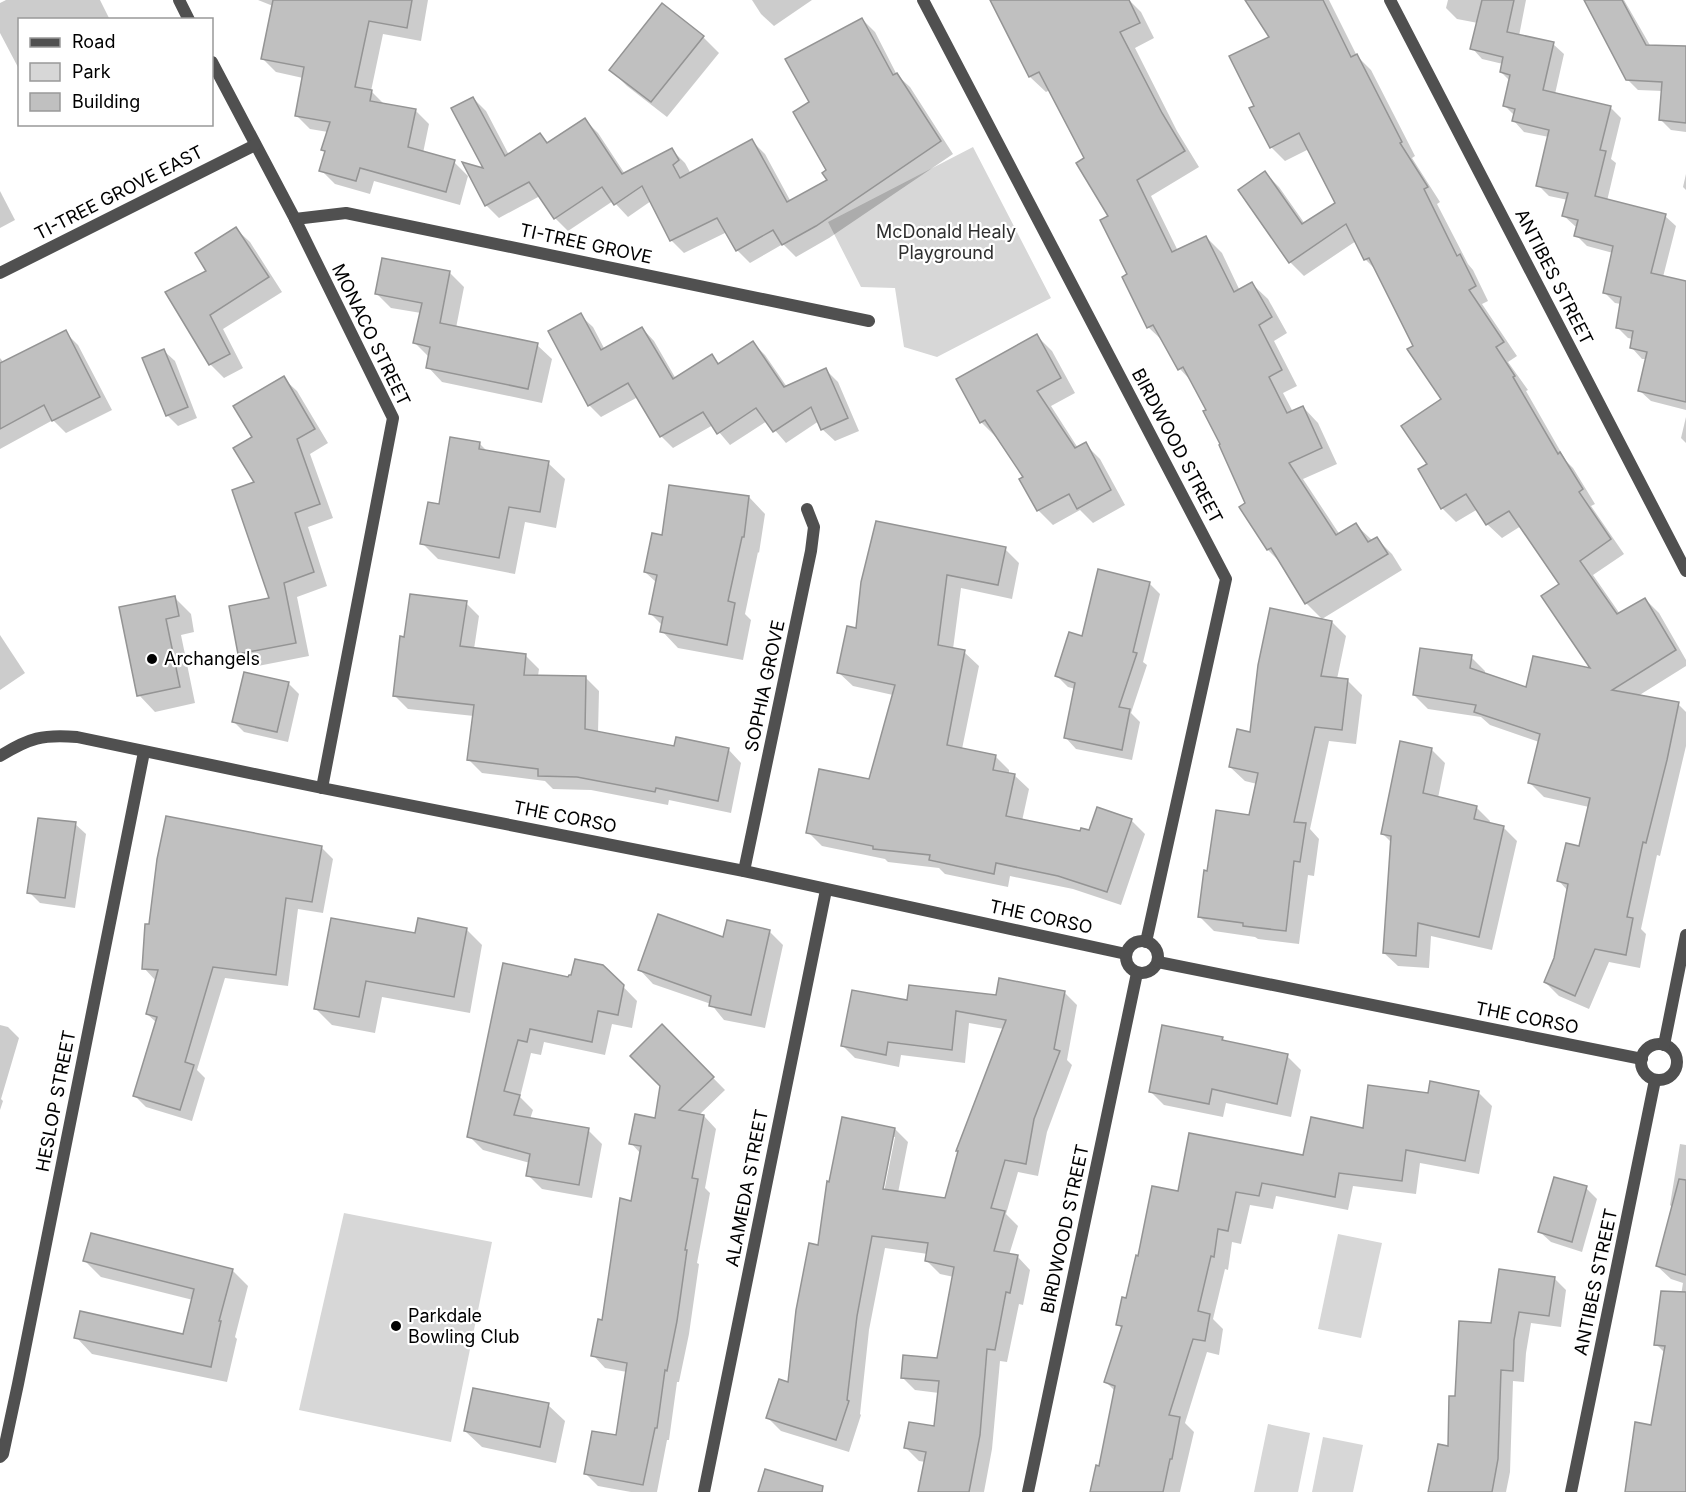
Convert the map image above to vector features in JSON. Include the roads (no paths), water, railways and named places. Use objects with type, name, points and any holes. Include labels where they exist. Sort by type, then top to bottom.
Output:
[{"type":"street","points":[[179,0],[188,18]]},
{"type":"street","name":"BIRDWOOD STREET","points":[[924,0],[1226,579],[1146,942]]},
{"type":"street","name":"ANTIBES STREET","points":[[1389,0],[1686,571]]},
{"type":"street","name":"MONACO STREET","points":[[213,64],[295,219],[393,418],[322,788]]},
{"type":"street","name":"TI-TREE GROVE EAST","points":[[0,273],[255,144]]},
{"type":"street","name":"TI-TREE GROVE","points":[[295,219],[346,213],[869,321]]},
{"type":"street","name":"SOPHIA GROVE","points":[[744,871],[811,551],[814,527],[807,509]]},
{"type":"street","name":"THE CORSO","points":[[0,756],[20,743],[49,735],[77,737],[744,871],[1126,954]]},
{"type":"street","name":"HESLOP STREET","points":[[0,1457],[3,1454],[18,1384],[144,752]]},
{"type":"street","name":"ALAMEDA STREET","points":[[704,1492],[826,890]]},
{"type":"street","points":[[1664,1045],[1686,934]]},
{"type":"street","points":[[1136,942],[1146,942],[1157,951],[1158,962],[1147,972],[1137,972],[1127,963],[1126,954],[1131,945],[1136,942]]},
{"type":"street","name":"THE CORSO","points":[[1158,962],[1642,1059]]},
{"type":"street","name":"BIRDWOOD STREET","points":[[1028,1492],[1137,972]]},
{"type":"street","points":[[1664,1045],[1673,1051],[1681,1067],[1671,1076],[1655,1080],[1646,1074],[1641,1064],[1642,1059],[1644,1053],[1653,1046],[1664,1045]]},
{"type":"street","name":"ANTIBES STREET","points":[[1571,1492],[1655,1080]]},
{"type":"place","name":"Archangels","points":[[152,659]]},
{"type":"place","name":"Parkdale Bowling Club","points":[[396,1326]]},
{"type":"park label","name":"McDonald Healy Playground","points":[[946,242]]}]
